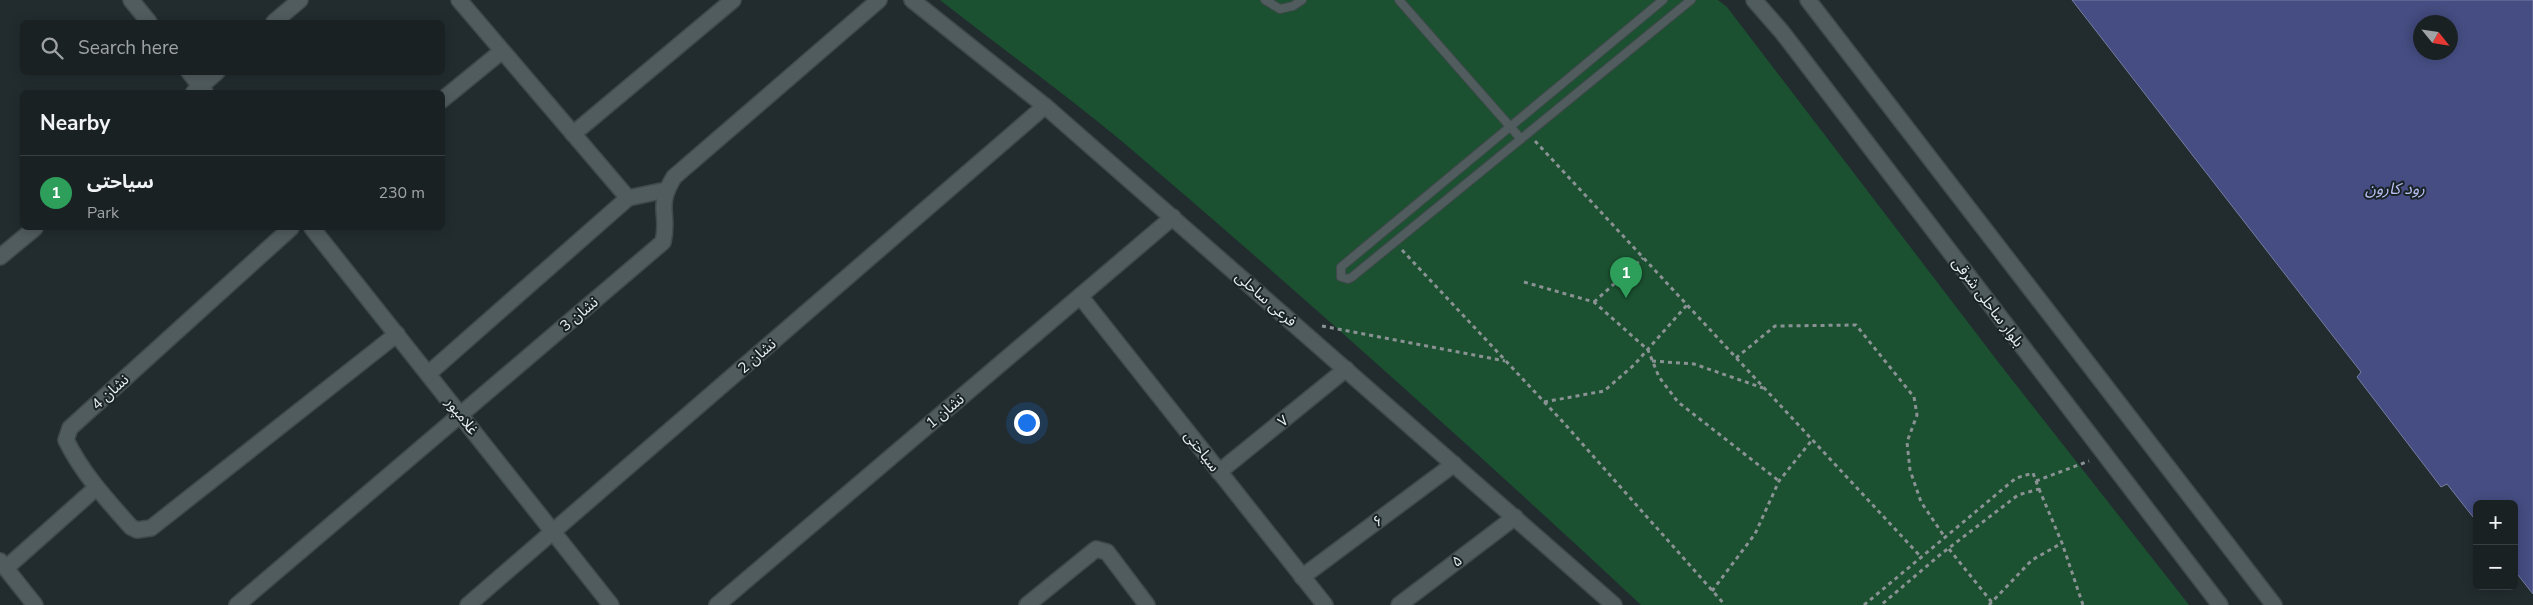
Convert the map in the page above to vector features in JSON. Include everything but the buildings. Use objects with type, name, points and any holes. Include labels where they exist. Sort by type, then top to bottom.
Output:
[{"type":"street","points":[[131,0],[147,20]]},
{"type":"street","points":[[276,20],[300,0]]},
{"type":"street","points":[[459,0],[628,198]]},
{"type":"street","points":[[574,134],[734,0]]},
{"type":"street","name":"نشان 3","points":[[237,605],[663,242],[662,203],[666,190],[674,177],[879,0]]},
{"type":"street","name":"فرعی ساحلی","points":[[912,0],[1046,106],[1614,605]]},
{"type":"street","name":"بلوار ساحلی شرقی","points":[[1754,0],[1782,32],[2220,605]]},
{"type":"street","points":[[1808,0],[2274,605]]},
{"type":"street","points":[[445,98],[502,51]]},
{"type":"street","points":[[191,75],[199,90]]},
{"type":"street","points":[[201,90],[214,75]]},
{"type":"street","name":"نشان 2","points":[[468,605],[1046,106]]},
{"type":"street","points":[[428,374],[628,198],[666,190]]},
{"type":"street","name":"نشان 1","points":[[717,605],[1173,217]]},
{"type":"street","points":[[0,257],[33,230]]},
{"type":"street","name":"نشان 4","points":[[96,488],[66,440],[70,428],[289,230]]},
{"type":"street","name":"غلامپور","points":[[314,230],[611,605]]},
{"type":"street","name":"سیاحتی","points":[[1080,296],[1325,605]]},
{"type":"street","points":[[35,605],[3,565],[96,488],[131,527],[137,530],[151,528],[397,334]]},
{"type":"street","name":"۷","points":[[1220,472],[1346,369]]},
{"type":"street","name":"۶","points":[[1302,577],[1454,464]]},
{"type":"street","name":"۵","points":[[1399,605],[1515,517]]},
{"type":"street","points":[[1027,605],[1096,549],[1106,552],[1147,605]]},
{"type":"lane","points":[[1265,0],[1280,9],[1293,6],[1302,0]]},
{"type":"lane","points":[[1399,0],[1511,126],[1524,136]]},
{"type":"lane","points":[[1663,0],[1341,267],[1341,277],[1344,279],[1352,277],[1691,0]]},
{"type":"path","points":[[1524,136],[1643,258],[1921,557]]},
{"type":"path","points":[[1394,242],[1544,402],[1724,605]]},
{"type":"path","points":[[1594,302],[1643,258]]},
{"type":"path","points":[[1524,282],[1594,302],[1648,350],[1658,377],[1678,402],[1780,481]]},
{"type":"path","points":[[1544,402],[1604,391],[1634,365],[1687,305]]},
{"type":"path","points":[[1736,358],[1775,326],[1856,325],[1914,397],[1917,414],[1907,442],[1910,470],[1921,502],[1944,536]]},
{"type":"path","points":[[1319,326],[1506,361]]},
{"type":"path","points":[[1652,361],[1694,364],[1764,388]]},
{"type":"path","points":[[1712,591],[1755,534],[1780,481],[1812,440]]},
{"type":"path","points":[[2036,481],[2105,454]]},
{"type":"path","points":[[1864,605],[1944,536],[2016,478],[2033,473],[2062,543],[2083,605]]},
{"type":"path","points":[[1880,605],[2018,495],[2039,488]]},
{"type":"path","points":[[1949,549],[1992,604],[2032,560],[2062,543]]},
{"type":"green space","points":[[940,0],[1718,0],[1727,7],[2002,367],[2189,605],[1641,605],[1514,487],[1190,199],[1101,124]]},
{"type":"water","name":"رود کارون","points":[[2072,0],[2533,0],[2533,594],[2518,575],[2518,500],[2473,500],[2473,517],[2447,484],[2441,487],[2357,377],[2361,372]]},
{"type":"place","name":"سیاحتی","points":[[1626,298]]}]
